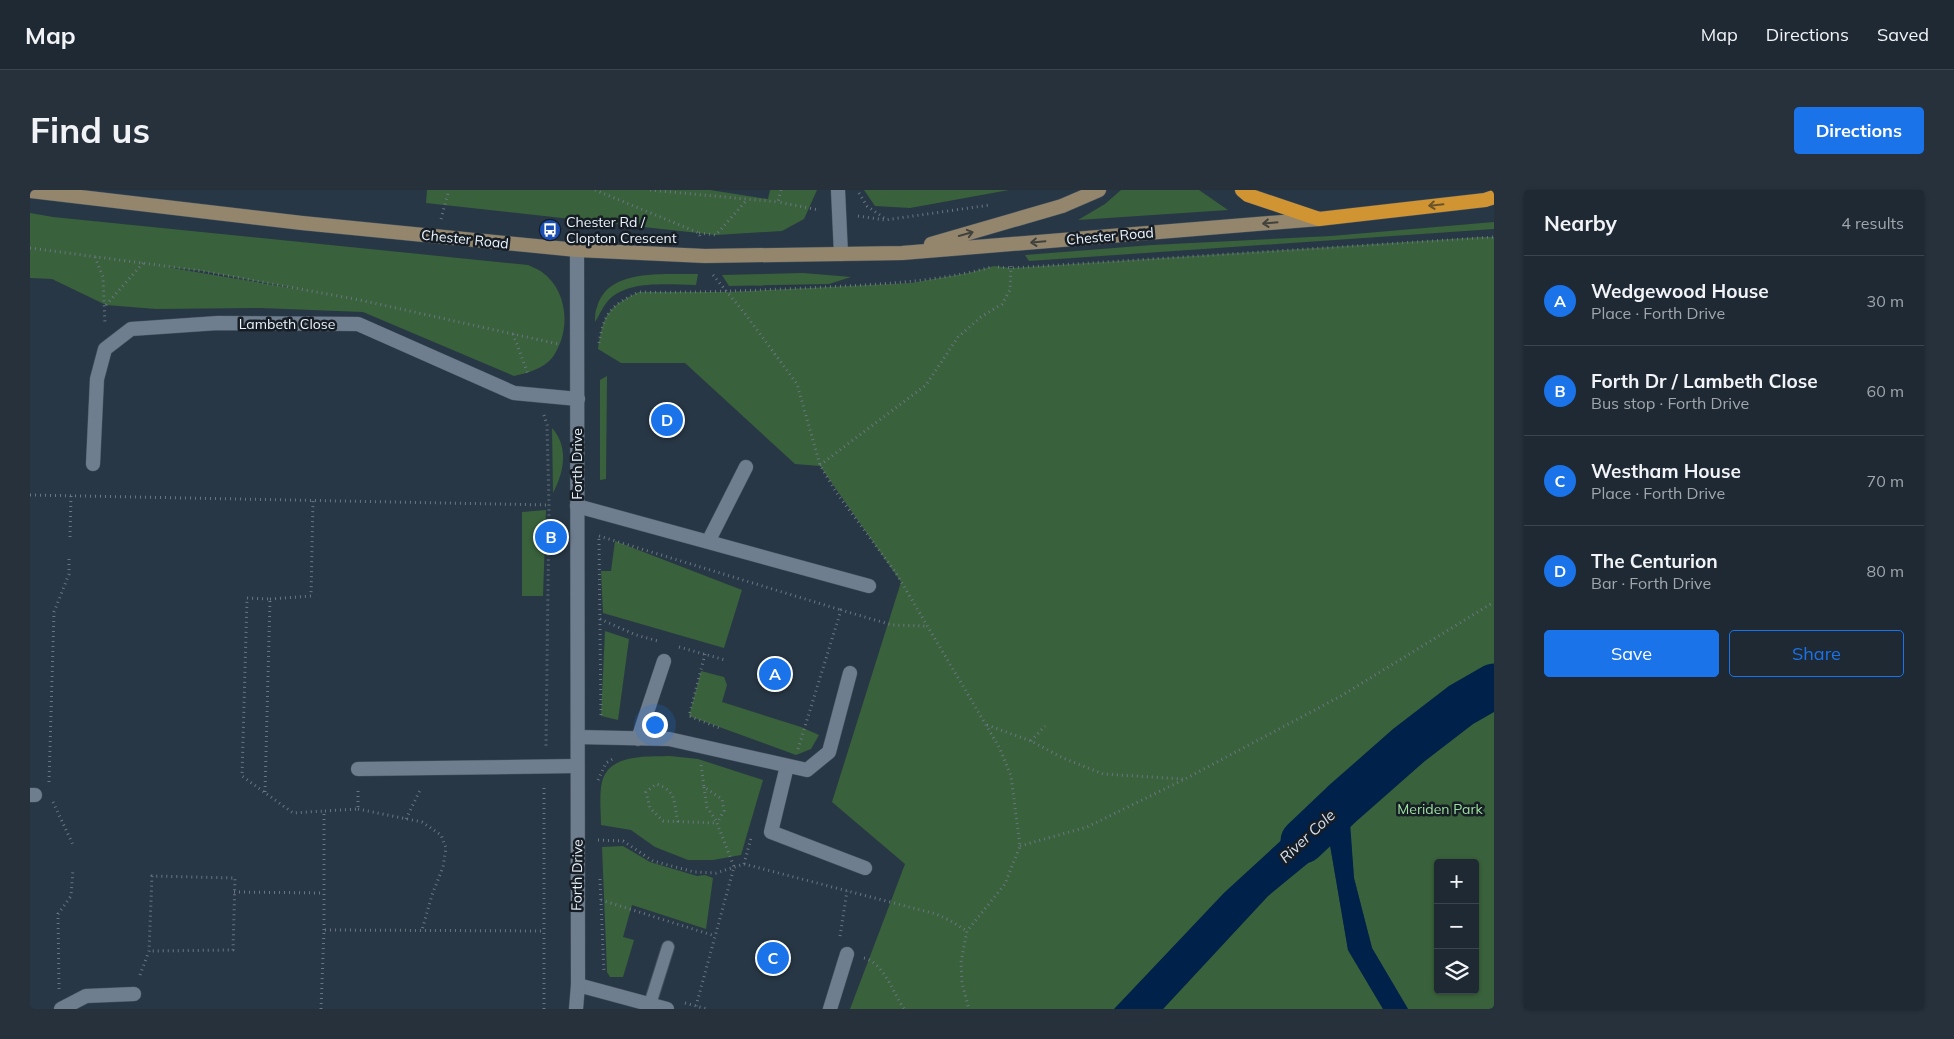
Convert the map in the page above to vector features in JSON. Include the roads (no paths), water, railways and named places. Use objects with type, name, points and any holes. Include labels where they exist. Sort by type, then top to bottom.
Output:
[{"type":"highway","points":[[1242,190],[1248,195],[1318,219],[1491,199]]},
{"type":"main road","name":"Chester Road","points":[[902,252],[1062,206],[1099,190]]},
{"type":"main road","name":"Chester Road","points":[[30,191],[302,223],[577,250],[705,256],[902,252],[1318,219]]},
{"type":"street","points":[[839,194],[841,254]]},
{"type":"street","name":"Forth Drive","points":[[576,1009],[578,985],[577,250]]},
{"type":"street","name":"Lambeth Close","points":[[93,464],[97,379],[105,349],[131,329],[218,323],[358,324],[514,393],[578,399]]},
{"type":"street","points":[[708,542],[746,467]]},
{"type":"street","points":[[577,506],[869,586]]},
{"type":"street","points":[[638,739],[664,661]]},
{"type":"street","points":[[578,737],[669,739],[807,770],[829,752],[850,673]]},
{"type":"street","points":[[358,769],[577,766]]},
{"type":"street","points":[[787,766],[771,832],[865,868]]},
{"type":"street","points":[[830,1009],[847,954]]},
{"type":"street","points":[[578,985],[652,999],[667,1009]]},
{"type":"street","points":[[61,1009],[86,996],[134,994]]},
{"type":"lane","points":[[652,999],[668,947]]},
{"type":"water","points":[[1347,780],[1354,878],[1372,948],[1408,1009],[1383,1009],[1348,950],[1330,845],[1268,896],[1163,1009],[1114,1009],[1224,893]]},
{"type":"waterway","name":"River Cole","points":[[1303,841],[1409,745],[1461,705],[1494,686]]},
{"type":"place","name":"Chester Rd / Clopton Crescent","points":[[550,230]]},
{"type":"place","name":"The Centurion","points":[[667,420]]},
{"type":"place","name":"Forth Dr / Lambeth Close","points":[[551,537]]},
{"type":"place","name":"Wedgewood House","points":[[775,674]]},
{"type":"place","name":"Westham House","points":[[773,958]]},
{"type":"park label","name":"Meriden Park","points":[[1440,809]]}]
